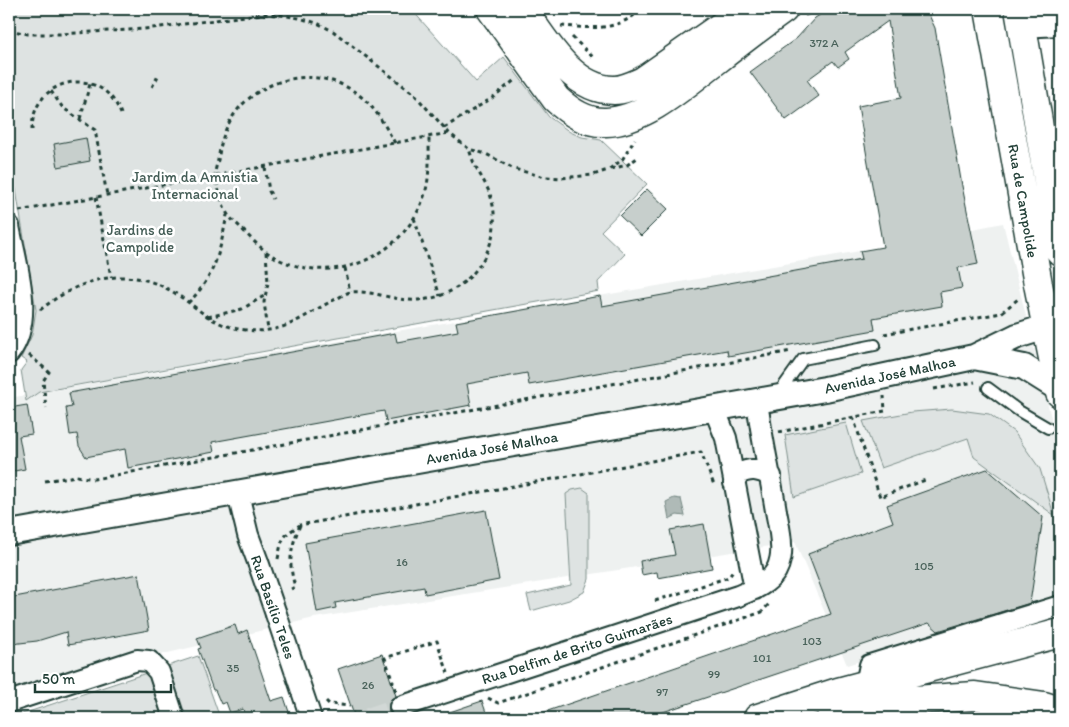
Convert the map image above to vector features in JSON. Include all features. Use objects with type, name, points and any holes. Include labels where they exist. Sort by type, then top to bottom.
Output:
[{"type":"main road","points":[[491,9],[556,99],[569,111],[589,120],[605,122],[620,120],[656,104],[784,9]]},
{"type":"main road","points":[[522,9],[564,65],[580,79],[597,88],[615,90],[628,88],[643,81],[746,9]]},
{"type":"main road","name":"Rua de Campolide","points":[[989,9],[1053,331],[1060,391]]},
{"type":"main road","name":"Rua de Campolide","points":[[1020,17],[1060,252]]},
{"type":"main road","points":[[758,718],[866,684],[1060,633]]},
{"type":"main road","points":[[831,718],[900,701],[975,696],[1044,706],[1060,711]]},
{"type":"street","points":[[1020,17],[1060,23]]},
{"type":"street","points":[[9,353],[17,337],[23,312],[12,219]]},
{"type":"street","name":"Avenida José Malhoa","points":[[9,533],[825,389],[974,358],[1017,336],[1053,331]]},
{"type":"street","name":"Avenida José Malhoa","points":[[974,358],[1024,367],[1060,391]]},
{"type":"street","name":"Rua Delfim de Brito Guimarães","points":[[398,699],[738,596],[770,579],[776,571],[780,560],[782,545],[761,430],[767,398]]},
{"type":"street","points":[[714,408],[726,438],[754,589]]},
{"type":"street","points":[[734,483],[738,474],[749,469],[760,470],[770,476]]},
{"type":"street","name":"Rua Basílio Teles","points":[[238,494],[248,535],[311,718]]},
{"type":"street","points":[[866,684],[870,665],[1060,606]]},
{"type":"street","points":[[9,702],[137,660],[149,661],[159,672],[174,718]]},
{"type":"lane","points":[[767,398],[802,359],[875,340]]},
{"type":"lane","points":[[988,388],[1019,411],[1048,428]]},
{"type":"path","points":[[561,26],[603,28],[619,25],[632,18],[642,9]]},
{"type":"path","points":[[9,30],[28,34],[60,34],[144,29],[262,14],[299,18],[317,23],[348,42],[414,94],[444,128],[469,149],[486,154],[514,170],[545,177],[577,178],[627,165],[638,158]]},
{"type":"path","points":[[556,20],[599,62]]},
{"type":"path","points":[[152,87],[158,76]]},
{"type":"path","points":[[395,143],[378,114],[358,94],[333,81],[305,77],[290,79],[264,88],[241,106],[226,130],[221,143],[215,176],[227,215],[249,238],[266,252],[279,259],[307,268],[322,270],[346,268],[361,264],[389,248],[405,232],[414,218],[422,204],[429,172],[429,137]]},
{"type":"path","points":[[32,130],[36,109],[44,96],[70,83],[90,84],[98,87],[110,96],[121,114]]},
{"type":"path","points":[[80,119],[90,84]]},
{"type":"path","points":[[444,128],[474,110],[509,84]]},
{"type":"path","points":[[51,91],[63,108],[96,130],[107,195]]},
{"type":"path","points":[[12,219],[96,197],[449,133]]},
{"type":"path","points":[[23,312],[40,310],[60,294],[74,287],[89,281],[111,277],[144,280],[158,285],[173,292],[207,317],[233,328],[247,330],[268,330],[290,325],[350,292],[383,295],[406,300],[420,300],[440,296],[458,286],[478,268],[490,244],[494,230],[494,216],[489,190],[475,166],[469,149]]},
{"type":"path","points":[[608,170],[622,160]]},
{"type":"path","points":[[265,167],[269,191],[273,198]]},
{"type":"path","points":[[96,197],[111,277]]},
{"type":"path","points":[[188,303],[199,292],[214,267],[220,253],[227,215]]},
{"type":"path","points":[[414,218],[440,296]]},
{"type":"path","points":[[266,252],[268,283],[264,302],[268,330]]},
{"type":"path","points":[[346,268],[350,292]]},
{"type":"path","points":[[875,340],[1001,313],[1018,300],[1020,293]]},
{"type":"path","points":[[207,317],[242,309],[265,295]]},
{"type":"path","points":[[45,481],[76,476],[94,479],[797,350]]},
{"type":"path","points":[[30,356],[49,372],[43,381],[46,408]]},
{"type":"path","points":[[885,403],[886,411],[853,418],[880,497],[928,479]]},
{"type":"path","points":[[291,589],[295,587],[291,574],[291,549],[300,525],[700,452],[715,486]]},
{"type":"path","points":[[655,601],[729,577],[737,565]]},
{"type":"path","points":[[398,699],[385,658],[436,641],[448,673],[456,670]]},
{"type":"shaded area","points":[[1003,223],[1060,454],[1060,600],[847,665],[795,542],[314,618],[9,691],[9,398],[883,247]]},
{"type":"shaded area","points":[[674,498],[681,499],[685,516],[677,515],[669,519],[666,502]]},
{"type":"green space","name":"Jardim da Amnistia Internacional","points":[[9,9],[411,9],[476,82],[504,57],[549,117],[570,132],[582,137],[601,140],[647,184],[601,231],[625,254],[598,282],[599,291],[39,392],[26,401],[21,370],[27,362],[21,358],[32,335],[36,310],[9,148]]},
{"type":"green space","points":[[952,409],[989,414],[1014,432],[1040,469],[1054,515],[974,457],[968,438],[881,468],[863,421],[912,412]]},
{"type":"green space","points":[[846,423],[861,474],[794,497],[785,435]]},
{"type":"green space","points":[[582,488],[589,493],[589,579],[584,592],[569,600],[531,611],[527,595],[571,585],[566,494],[572,490]]},
{"type":"green space","points":[[198,656],[220,718],[10,718]]},
{"type":"building","points":[[829,9],[930,9],[929,15],[935,28],[962,186],[978,264],[958,268],[962,288],[940,292],[942,306],[873,318],[875,330],[728,356],[727,350],[529,385],[527,373],[467,384],[471,405],[386,421],[384,411],[212,442],[214,452],[128,468],[125,449],[86,457],[79,446],[77,434],[70,435],[66,408],[72,407],[69,393],[395,333],[397,342],[458,331],[456,322],[600,296],[602,306],[862,259],[860,251],[883,247],[858,106],[901,98],[888,21],[845,52],[849,59],[838,67],[833,61],[807,80],[819,96],[786,120],[750,72],[797,38],[815,18]]},
{"type":"building","points":[[86,138],[90,161],[58,167],[54,144]]},
{"type":"building","points":[[647,189],[668,209],[641,236],[620,216]]},
{"type":"building","points":[[27,405],[32,434],[19,436],[25,469],[9,472],[9,408]]},
{"type":"building","points":[[987,469],[1043,517],[1030,603],[938,631],[929,623],[645,718],[533,718],[533,716],[831,614],[808,554],[893,522],[887,505]]},
{"type":"building","points":[[486,510],[499,580],[425,594],[424,587],[335,603],[336,608],[317,612],[305,543]]},
{"type":"building","points":[[704,524],[712,568],[658,578],[657,572],[642,575],[640,561],[675,555],[670,530]]},
{"type":"building","points":[[139,574],[149,630],[68,645],[66,632],[37,641],[11,644],[9,598]]},
{"type":"building","points":[[235,625],[238,634],[247,630],[271,701],[284,697],[291,718],[246,718],[243,709],[230,713],[226,702],[221,704],[215,690],[213,690],[198,649],[201,648],[197,638]]},
{"type":"building","points":[[382,654],[396,696],[391,699],[389,710],[397,718],[355,718],[338,669]]},
{"type":"building","points":[[482,701],[488,718],[438,718],[438,716]]},
{"type":"tunnel","points":[[368,718],[400,707]]},
{"type":"park label","name":"Jardins de Campolide","points":[[140,238]]}]
